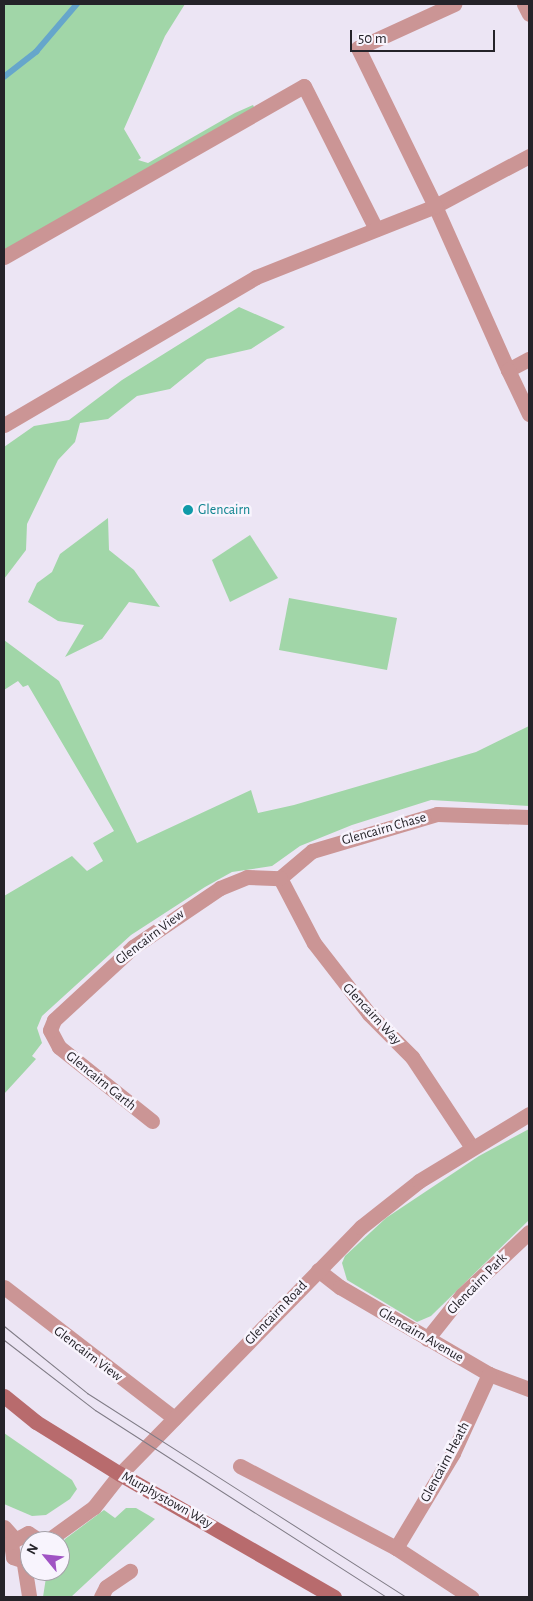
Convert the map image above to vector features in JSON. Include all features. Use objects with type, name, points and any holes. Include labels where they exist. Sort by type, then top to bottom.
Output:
[{"type":"street","points":[[454,4],[358,48],[435,206],[529,414]]},
{"type":"street","points":[[524,4],[529,14]]},
{"type":"street","points":[[4,257],[304,86],[376,229]]},
{"type":"street","points":[[4,425],[256,277],[435,206],[529,156]]},
{"type":"street","points":[[508,370],[529,359]]},
{"type":"street","name":"Glencairn Chase","points":[[280,878],[312,851],[437,814],[529,817]]},
{"type":"street","name":"Glencairn View","points":[[53,1039],[54,1020],[64,1007],[133,947],[220,888],[247,877],[280,878]]},
{"type":"street","name":"Glencairn Way","points":[[280,878],[314,943],[357,1000],[412,1057],[471,1146]]},
{"type":"street","name":"Glencairn Garth","points":[[53,1039],[109,1090],[152,1121]]},
{"type":"street","name":"Glencairn Road","points":[[61,1531],[94,1508],[120,1474],[361,1228],[471,1146],[529,1114]]},
{"type":"street","name":"Glencairn Park","points":[[427,1339],[462,1295],[529,1232]]},
{"type":"street","name":"Glencairn Avenue","points":[[318,1270],[427,1339],[489,1374],[529,1389]]},
{"type":"street","name":"Glencairn View","points":[[4,1287],[80,1350],[174,1418]]},
{"type":"street","name":"Glencairn Heath","points":[[396,1548],[453,1453],[489,1374]]},
{"type":"street","name":"Murphystown Way","points":[[4,1396],[36,1422],[120,1474],[334,1597]]},
{"type":"street","points":[[240,1466],[396,1548],[472,1597]]},
{"type":"street","points":[[9,1532],[11,1553],[20,1559]]},
{"type":"street","points":[[101,1597],[106,1587],[130,1571]]},
{"type":"street","points":[[28,1581],[29,1597]]},
{"type":"green space","points":[[4,4],[185,4],[165,36],[124,129],[141,158],[138,160],[148,163],[235,113],[253,105],[255,109],[4,255]]},
{"type":"green space","points":[[239,307],[285,327],[251,349],[207,359],[170,389],[137,396],[108,419],[80,423],[75,442],[58,460],[27,524],[26,550],[4,579],[4,447],[34,426],[69,420],[122,380]]},
{"type":"green space","points":[[108,518],[109,550],[134,570],[160,607],[129,602],[102,639],[65,657],[84,625],[58,621],[28,602],[37,583],[52,572],[60,554]]},
{"type":"green space","points":[[250,535],[278,578],[230,602],[212,560]]},
{"type":"green space","points":[[289,598],[397,618],[387,670],[279,650]]},
{"type":"green space","points":[[4,640],[59,681],[137,843],[251,790],[258,813],[294,805],[476,752],[529,726],[529,806],[431,800],[352,825],[300,846],[272,866],[232,872],[205,887],[131,935],[42,1016],[37,1028],[42,1043],[32,1056],[36,1059],[4,1094],[4,896],[72,856],[87,871],[103,861],[93,843],[114,831],[28,685],[23,687],[18,681],[4,690]]},
{"type":"green space","points":[[529,1129],[529,1220],[431,1316],[417,1322],[347,1280],[342,1263],[345,1256],[386,1218],[479,1156]]},
{"type":"green space","points":[[4,1433],[72,1480],[77,1489],[70,1499],[46,1515],[32,1516],[4,1504]]},
{"type":"green space","points":[[126,1508],[136,1508],[155,1519],[71,1597],[43,1597],[45,1581],[70,1581],[70,1535],[104,1510],[115,1518]]},
{"type":"waterway","points":[[4,77],[36,52],[77,4]]},
{"type":"tram line","points":[[4,1326],[87,1393],[406,1597]]},
{"type":"tram line","points":[[4,1340],[95,1410],[386,1597]]},
{"type":"place","name":"Glencairn","points":[[188,510]]}]
